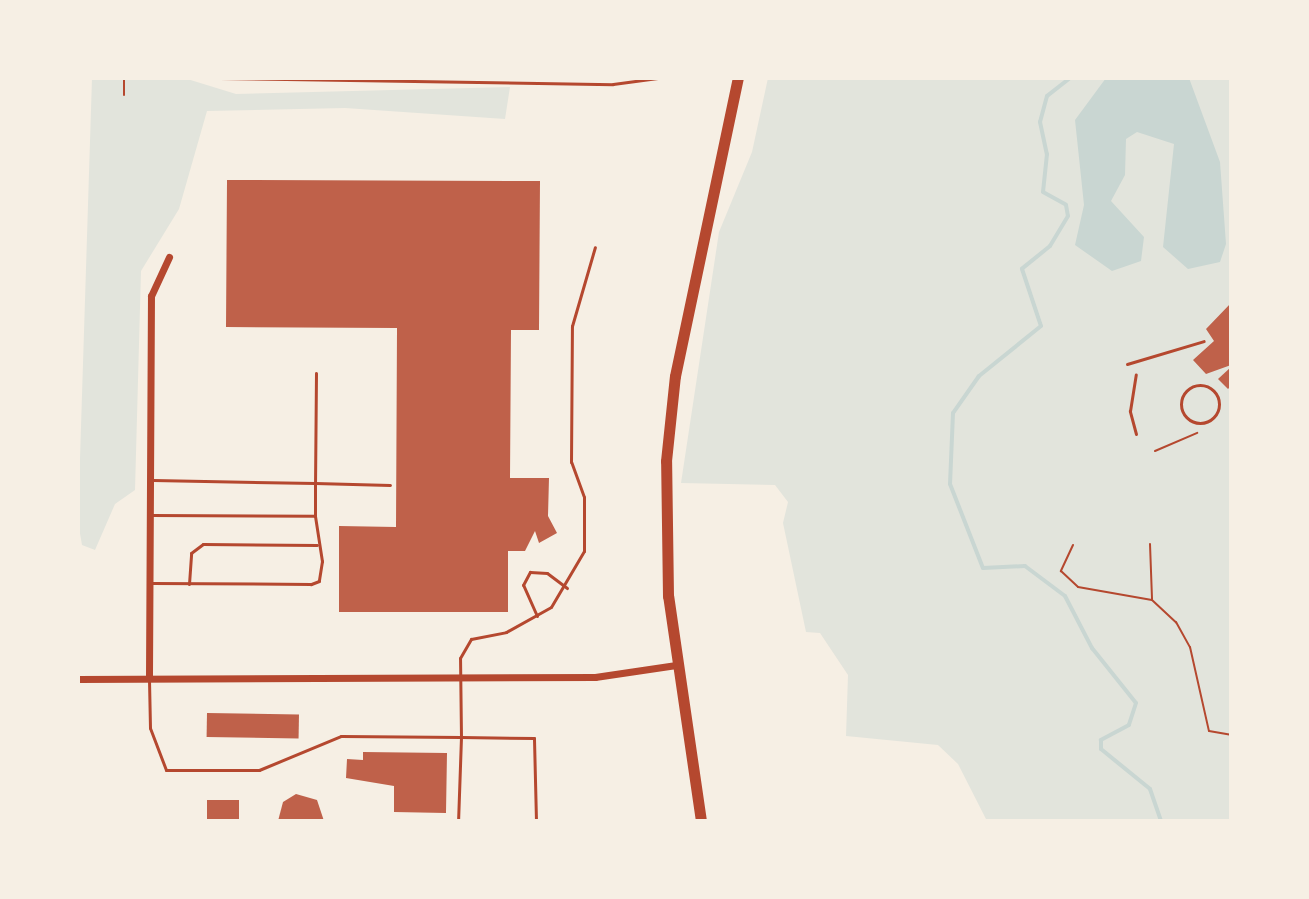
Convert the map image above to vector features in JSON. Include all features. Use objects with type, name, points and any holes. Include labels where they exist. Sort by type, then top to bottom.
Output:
[{"type":"main road","points":[[701,821],[676,665],[664,510],[672,397],[738,78]]},
{"type":"street","points":[[149,675],[151,296],[169,257]]},
{"type":"street","points":[[78,679],[149,675],[595,677],[676,665]]},
{"type":"lane","points":[[220,78],[613,84],[658,78]]},
{"type":"lane","points":[[458,821],[462,645],[537,616],[567,588],[588,525],[571,462],[572,326],[595,247]]},
{"type":"lane","points":[[1127,364],[1204,341]]},
{"type":"lane","points":[[149,583],[311,584],[321,572],[315,516],[316,373]]},
{"type":"lane","points":[[1136,374],[1130,411],[1136,434]]},
{"type":"lane","points":[[1207,386],[1217,394],[1218,412],[1209,421],[1191,422],[1182,412],[1188,389],[1207,386]]},
{"type":"lane","points":[[149,480],[390,485]]},
{"type":"lane","points":[[149,515],[315,516]]},
{"type":"lane","points":[[189,584],[191,553],[203,544],[317,545]]},
{"type":"lane","points":[[537,616],[523,585],[530,572],[547,573],[567,588]]},
{"type":"lane","points":[[149,675],[150,728],[166,770],[259,770],[341,736],[534,738],[536,821]]},
{"type":"path","points":[[124,78],[124,95]]},
{"type":"path","points":[[1155,451],[1197,433]]},
{"type":"path","points":[[1150,544],[1152,600],[1190,647],[1209,731],[1231,735]]},
{"type":"path","points":[[1073,545],[1060,566],[1078,587],[1152,600]]},
{"type":"shaded area","points":[[92,78],[184,78],[236,94],[510,87],[505,119],[345,108],[207,111],[179,209],[141,271],[135,490],[115,504],[95,550],[82,545],[78,522]]},
{"type":"shaded area","points":[[768,78],[1231,78],[1231,821],[987,821],[958,764],[938,745],[846,736],[848,675],[820,633],[806,632],[783,523],[788,502],[775,485],[681,483],[719,232],[752,152]]},
{"type":"shaded area","points":[[1106,78],[1189,78],[1220,162],[1226,244],[1220,262],[1188,269],[1163,247],[1174,144],[1137,132],[1126,139],[1125,175],[1111,201],[1144,237],[1141,261],[1112,271],[1075,245],[1084,205],[1075,120]]},
{"type":"building","points":[[227,180],[540,181],[539,330],[511,330],[510,478],[549,478],[548,516],[557,533],[539,543],[535,531],[525,551],[508,551],[508,612],[339,612],[339,526],[396,527],[397,328],[226,327]]},
{"type":"building","points":[[1231,303],[1231,365],[1206,374],[1193,360],[1214,341],[1206,329]]},
{"type":"building","points":[[1231,367],[1231,386],[1228,389],[1218,379]]},
{"type":"building","points":[[207,713],[299,715],[299,739],[207,737]]},
{"type":"building","points":[[363,752],[447,753],[446,813],[394,812],[394,786],[346,778],[347,759],[363,760]]},
{"type":"building","points":[[296,794],[317,800],[324,821],[278,821],[283,802]]},
{"type":"building","points":[[207,800],[239,800],[239,821],[207,821]]},
{"type":"waterway","points":[[1070,78],[1047,96],[1040,122],[1047,154],[1043,192],[1066,205],[1068,216],[1050,246],[1022,269],[1041,326],[979,376],[953,413],[950,484],[983,568],[1025,566],[1065,596],[1092,648],[1136,703],[1129,725],[1101,740],[1101,749],[1150,789],[1161,821]]}]
